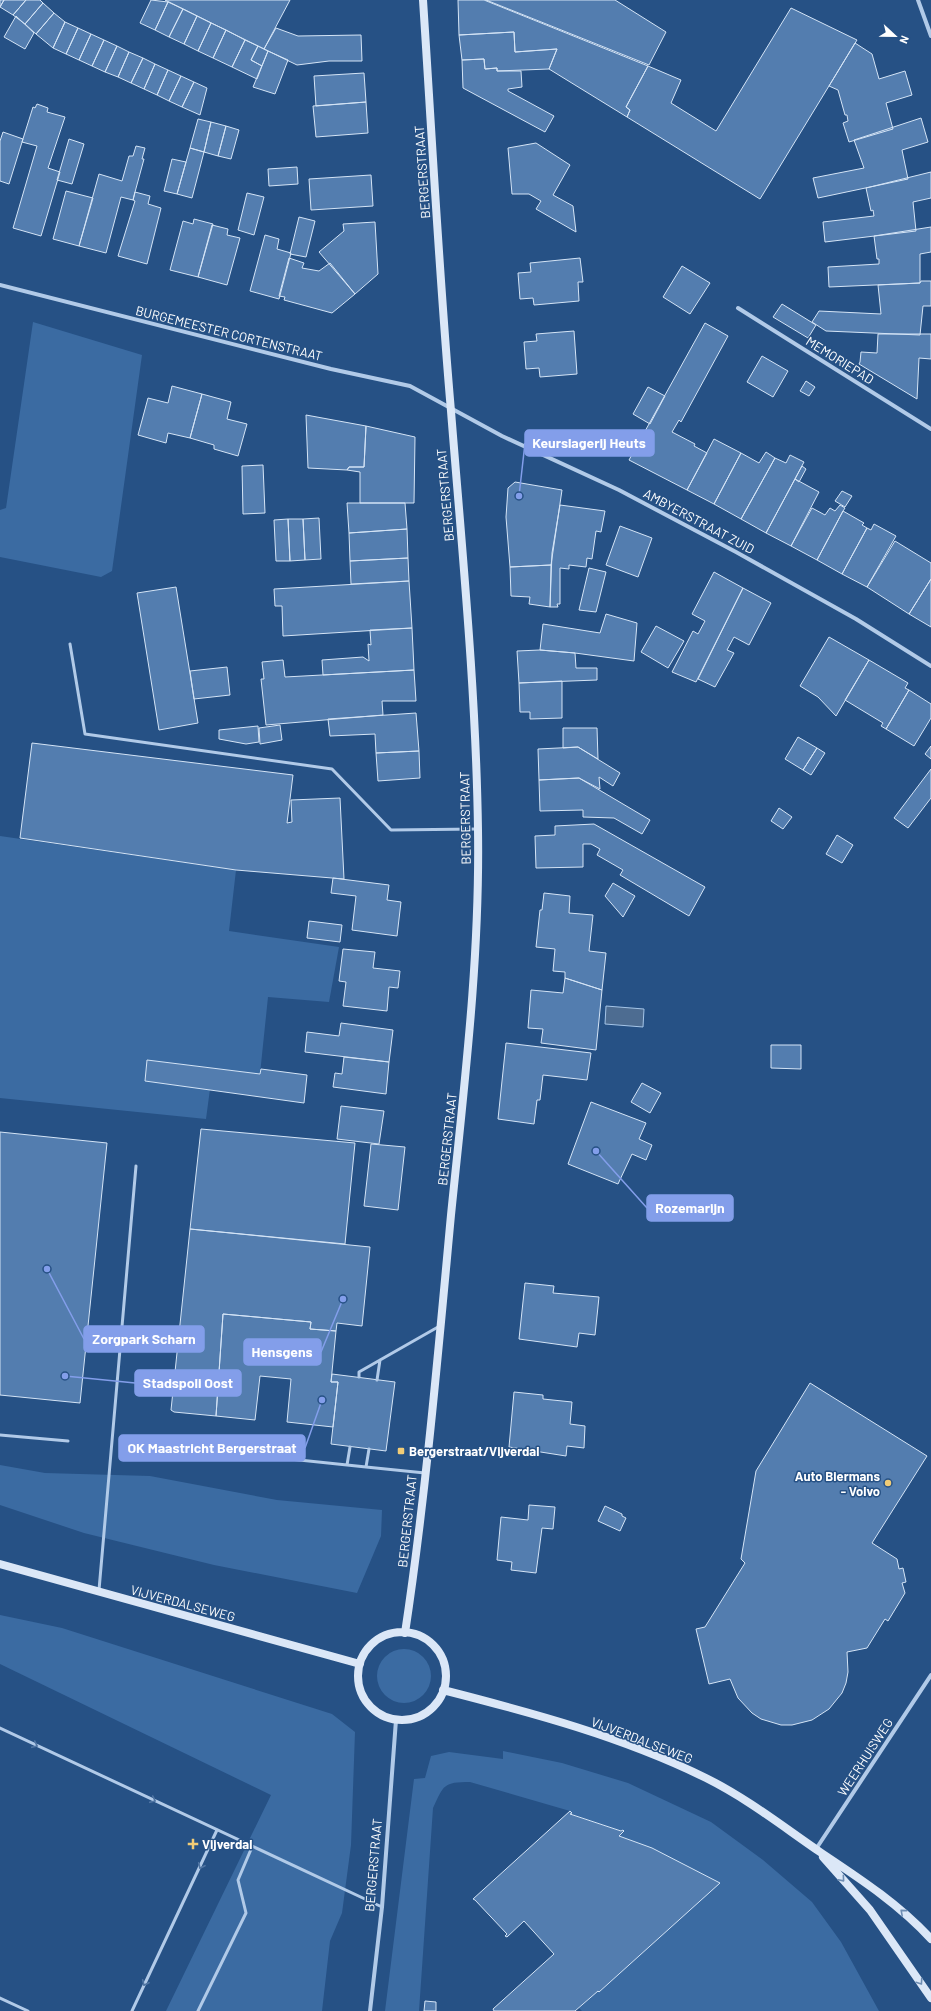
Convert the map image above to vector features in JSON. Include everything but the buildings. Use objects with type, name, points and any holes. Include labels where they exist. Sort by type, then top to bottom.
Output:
[{"type":"street","name":"BERGERSTRAAT","points":[[405,1633],[425,1473],[468,1059],[475,967],[478,829],[473,682],[450,406],[423,0]]},
{"type":"street","points":[[918,0],[931,36]]},
{"type":"street","name":"BURGEMEESTER CORTENSTRAAT","points":[[0,285],[331,369],[392,380],[410,386],[450,406]]},
{"type":"street","name":"MEMORIEPAD","points":[[738,308],[931,429]]},
{"type":"street","name":"AMBYERSTRAAT ZUID","points":[[450,406],[502,436],[619,490],[736,552],[856,619],[931,666]]},
{"type":"street","name":"VIJVERDALSEWEG","points":[[0,1564],[360,1664]]},
{"type":"street","points":[[405,1633],[424,1638],[437,1651],[445,1670],[443,1690],[436,1703],[425,1713],[412,1719],[396,1720],[378,1713],[367,1704],[361,1692],[358,1678],[360,1664],[366,1651],[376,1641],[388,1635],[405,1633]]},
{"type":"street","name":"WEERHUISWEG","points":[[816,1849],[931,1675]]},
{"type":"street","name":"VIJVERDALSEWEG","points":[[443,1690],[563,1723],[639,1748],[706,1778],[772,1817],[885,1897],[912,1919],[931,1939]]},
{"type":"street","name":"BERGERSTRAAT","points":[[370,2011],[382,1907],[396,1720]]},
{"type":"street","name":"VIJVERDALSEWEG","points":[[816,1849],[870,1910],[931,1998]]},
{"type":"lane","points":[[70,644],[85,734],[332,769],[391,830],[478,829]]},
{"type":"lane","points":[[98,1592],[136,1166]]},
{"type":"lane","points":[[359,1377],[359,1372],[440,1326]]},
{"type":"lane","points":[[377,1380],[380,1360]]},
{"type":"lane","points":[[0,1435],[68,1441]]},
{"type":"lane","points":[[347,1465],[350,1446]]},
{"type":"lane","points":[[194,1449],[425,1473]]},
{"type":"lane","points":[[366,1467],[368,1449]]},
{"type":"lane","points":[[0,1728],[382,1907]]},
{"type":"lane","points":[[132,2011],[217,1830]]},
{"type":"lane","points":[[198,2011],[246,1913],[238,1880],[252,1847]]},
{"type":"lane","points":[[0,1998],[28,2011]]},
{"type":"shaded area","points":[[33,322],[142,355],[112,571],[101,577],[0,557],[0,510],[6,508]]},
{"type":"shaded area","points":[[0,836],[236,870],[229,931],[339,947],[329,1002],[268,997],[260,1074],[147,1060],[145,1081],[210,1089],[206,1119],[0,1098]]},
{"type":"shaded area","points":[[606,1006],[644,1009],[643,1027],[605,1024]]},
{"type":"shaded area","points":[[0,1465],[45,1473],[150,1476],[277,1500],[382,1510],[381,1536],[357,1593],[214,1565],[84,1533],[0,1505]]},
{"type":"shaded area","points":[[0,1615],[62,1628],[332,1714],[355,1732],[351,1845],[342,1913],[330,1941],[322,2011],[166,2011],[271,1795],[0,1664]]},
{"type":"shaded area","points":[[399,1649],[409,1649],[419,1653],[427,1661],[431,1671],[431,1681],[427,1691],[419,1699],[409,1703],[399,1703],[389,1699],[381,1691],[377,1681],[377,1671],[381,1661],[389,1653]]},
{"type":"shaded area","points":[[503,1751],[562,1763],[628,1783],[711,1822],[763,1860],[812,1902],[841,1942],[879,2011],[582,2011],[579,2008],[598,1991],[599,1992],[719,1883],[619,1836],[624,1832],[623,1830],[621,1831],[571,1814],[570,1811],[470,1782],[454,1783],[446,1786],[442,1790],[433,1808],[419,2011],[385,2011],[414,1779],[425,1778],[431,1756],[449,1752],[503,1759]]},
{"type":"place","name":"Keurslagerij Heuts","points":[[519,496]]},
{"type":"place","name":"Rozemarijn","points":[[596,1151]]},
{"type":"place","name":"Zorgpark Scharn","points":[[47,1269]]},
{"type":"place","name":"Hensgens","points":[[343,1299]]},
{"type":"place","name":"Stadspoli Oost","points":[[65,1376]]},
{"type":"place","name":"OK Maastricht Bergerstraat","points":[[322,1400]]},
{"type":"place","name":"Bergerstraat/Vijverdal","points":[[401,1451]]},
{"type":"place","name":"Auto Biermans - Volvo","points":[[888,1483]]},
{"type":"place","name":"Vijverdal","points":[[193,1844]]}]
